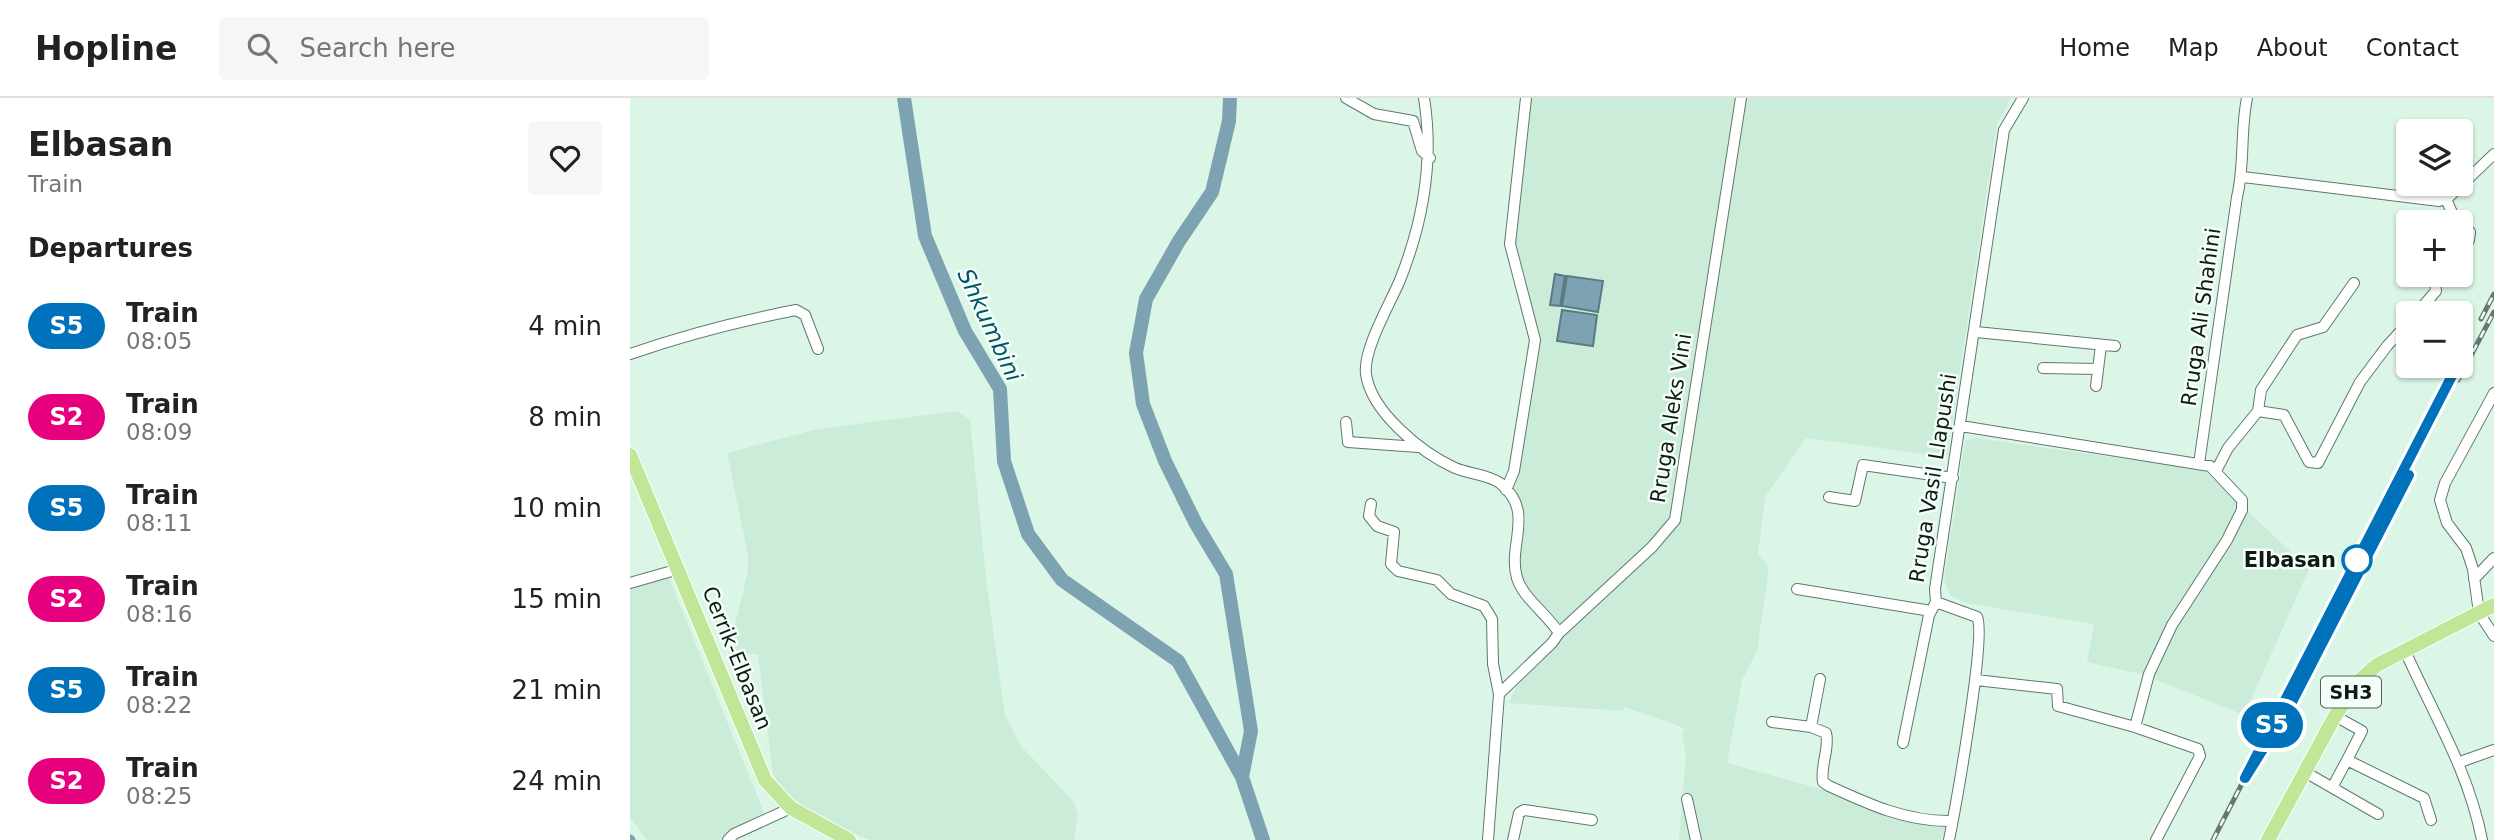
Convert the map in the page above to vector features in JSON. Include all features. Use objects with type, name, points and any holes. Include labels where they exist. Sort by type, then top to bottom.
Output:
[{"type":"main road","name":"Cerrik-Elbasan","points":[[630,456],[634,476],[679,569],[765,780],[791,808],[849,840]]},
{"type":"main road","name":"SH3","points":[[2268,840],[2346,698],[2377,665],[2406,653],[2487,609]]},
{"type":"street","points":[[1346,98],[1374,114],[1413,121],[1422,151],[1430,158]]},
{"type":"street","points":[[1424,98],[1430,158],[1413,241],[1369,354],[1366,372],[1370,391],[1382,409],[1418,447],[1454,467],[1493,480],[1506,490],[1520,514],[1517,578],[1559,633]]},
{"type":"street","points":[[1506,490],[1514,471],[1535,340],[1510,244],[1526,98]]},
{"type":"street","name":"Rruga Aleks Vini","points":[[1499,694],[1559,633],[1652,547],[1675,520],[1741,98]]},
{"type":"street","name":"Rruga Vasil Llapushi","points":[[1949,840],[1976,680],[1980,622],[1971,614],[1934,606],[1935,589],[1976,332],[2004,130],[2023,98]]},
{"type":"street","name":"Rruga Ali Shahini","points":[[2199,464],[2237,197],[2243,177],[2241,133],[2247,98]]},
{"type":"street","points":[[2243,177],[2352,192],[2446,199],[2494,154]]},
{"type":"street","points":[[2446,199],[2451,210]]},
{"type":"street","points":[[2217,471],[2228,448],[2258,411],[2261,390],[2297,335],[2323,327],[2354,283]]},
{"type":"street","points":[[630,354],[688,338],[716,325],[796,310],[805,315],[818,349]]},
{"type":"street","points":[[1976,332],[2115,346]]},
{"type":"street","points":[[2258,411],[2284,415],[2309,462],[2318,463],[2360,382],[2396,336]]},
{"type":"street","points":[[2096,386],[2101,345]]},
{"type":"street","points":[[2043,368],[2098,369]]},
{"type":"street","points":[[2494,393],[2441,495],[2443,514],[2466,548],[2474,579],[2494,622]]},
{"type":"street","points":[[1346,422],[1348,442],[1418,447]]},
{"type":"street","points":[[1961,426],[2199,464],[2217,471],[2242,500],[2242,510],[2227,540],[2172,625],[2149,674],[2135,727]]},
{"type":"street","points":[[1829,497],[1855,501],[1863,465],[1952,478]]},
{"type":"street","points":[[1371,504],[1369,516],[1377,526],[1394,532],[1391,564],[1398,571],[1437,580],[1451,594],[1484,606],[1492,619],[1493,664],[1499,694],[1488,840]]},
{"type":"street","points":[[2474,579],[2494,558]]},
{"type":"street","points":[[630,583],[679,569]]},
{"type":"street","points":[[1797,589],[1934,606],[1903,743]]},
{"type":"street","points":[[2487,609],[2494,636]]},
{"type":"street","points":[[2406,653],[2460,762],[2474,802],[2482,840]]},
{"type":"street","points":[[1811,727],[1819,678]]},
{"type":"street","points":[[1976,680],[2055,688],[2059,691],[2058,706],[2177,740],[2201,752],[2156,840]]},
{"type":"street","points":[[2333,786],[2362,732],[2335,716]]},
{"type":"street","points":[[1772,723],[1811,727],[1826,733],[1822,775],[1823,782],[1829,786],[1873,807],[1904,815],[1952,821]]},
{"type":"street","points":[[2460,762],[2494,750]]},
{"type":"street","points":[[2347,760],[2424,798],[2431,820]]},
{"type":"street","points":[[2305,772],[2378,814]]},
{"type":"street","points":[[1687,799],[1696,840]]},
{"type":"street","points":[[727,840],[734,834],[791,808]]},
{"type":"street","points":[[1513,840],[1518,817],[1524,810],[1592,820]]},
{"type":"shaded area","points":[[1528,98],[2011,98],[1997,124],[1947,457],[1806,438],[1765,497],[1758,554],[1769,567],[1757,651],[1742,680],[1727,763],[1835,793],[1864,805],[1863,809],[1945,827],[1942,840],[1679,840],[1686,755],[1682,736],[1684,728],[1625,707],[1623,711],[1509,703],[1518,682],[1567,634],[1518,576],[1526,517],[1511,493],[1536,342],[1510,246]]},
{"type":"shaded area","points":[[957,411],[970,420],[986,579],[1005,716],[1021,746],[1073,801],[1078,813],[1074,840],[871,840],[838,828],[800,804],[778,784],[773,774],[758,654],[728,654],[748,571],[748,555],[727,453],[818,429]]},
{"type":"shaded area","points":[[1975,438],[2204,470],[2309,569],[2244,715],[2144,675],[2087,662],[2094,624],[1966,603],[1951,596],[1944,580],[1965,441]]},
{"type":"shaded area","points":[[667,573],[769,825],[733,840],[647,840],[630,817],[630,585]]},
{"type":"water","points":[[1555,274],[1565,276],[1560,306],[1550,305]]},
{"type":"water","points":[[1567,276],[1603,281],[1598,312],[1562,306]]},
{"type":"water","points":[[1562,310],[1597,315],[1593,346],[1557,341]]},
{"type":"waterway","name":"Shkumbini","points":[[904,98],[925,236],[965,331],[1000,389],[1004,461],[1028,534],[1062,580],[1178,661],[1242,777],[1263,840]]},
{"type":"waterway","name":"Shkumbini","points":[[1230,98],[1229,121],[1212,192],[1179,241],[1146,299],[1136,353],[1143,404],[1165,461],[1196,524],[1226,574],[1251,731],[1242,777]]},
{"type":"railway","points":[[2481,319],[2494,294]]},
{"type":"railway","points":[[2458,380],[2494,312]]},
{"type":"railway","points":[[2213,840],[2451,378]]},
{"type":"train","name":"S5","points":[[2409,475],[2290,706],[2245,778],[2451,378]]},
{"type":"place","name":"Elbasan","points":[[2357,560]]}]
